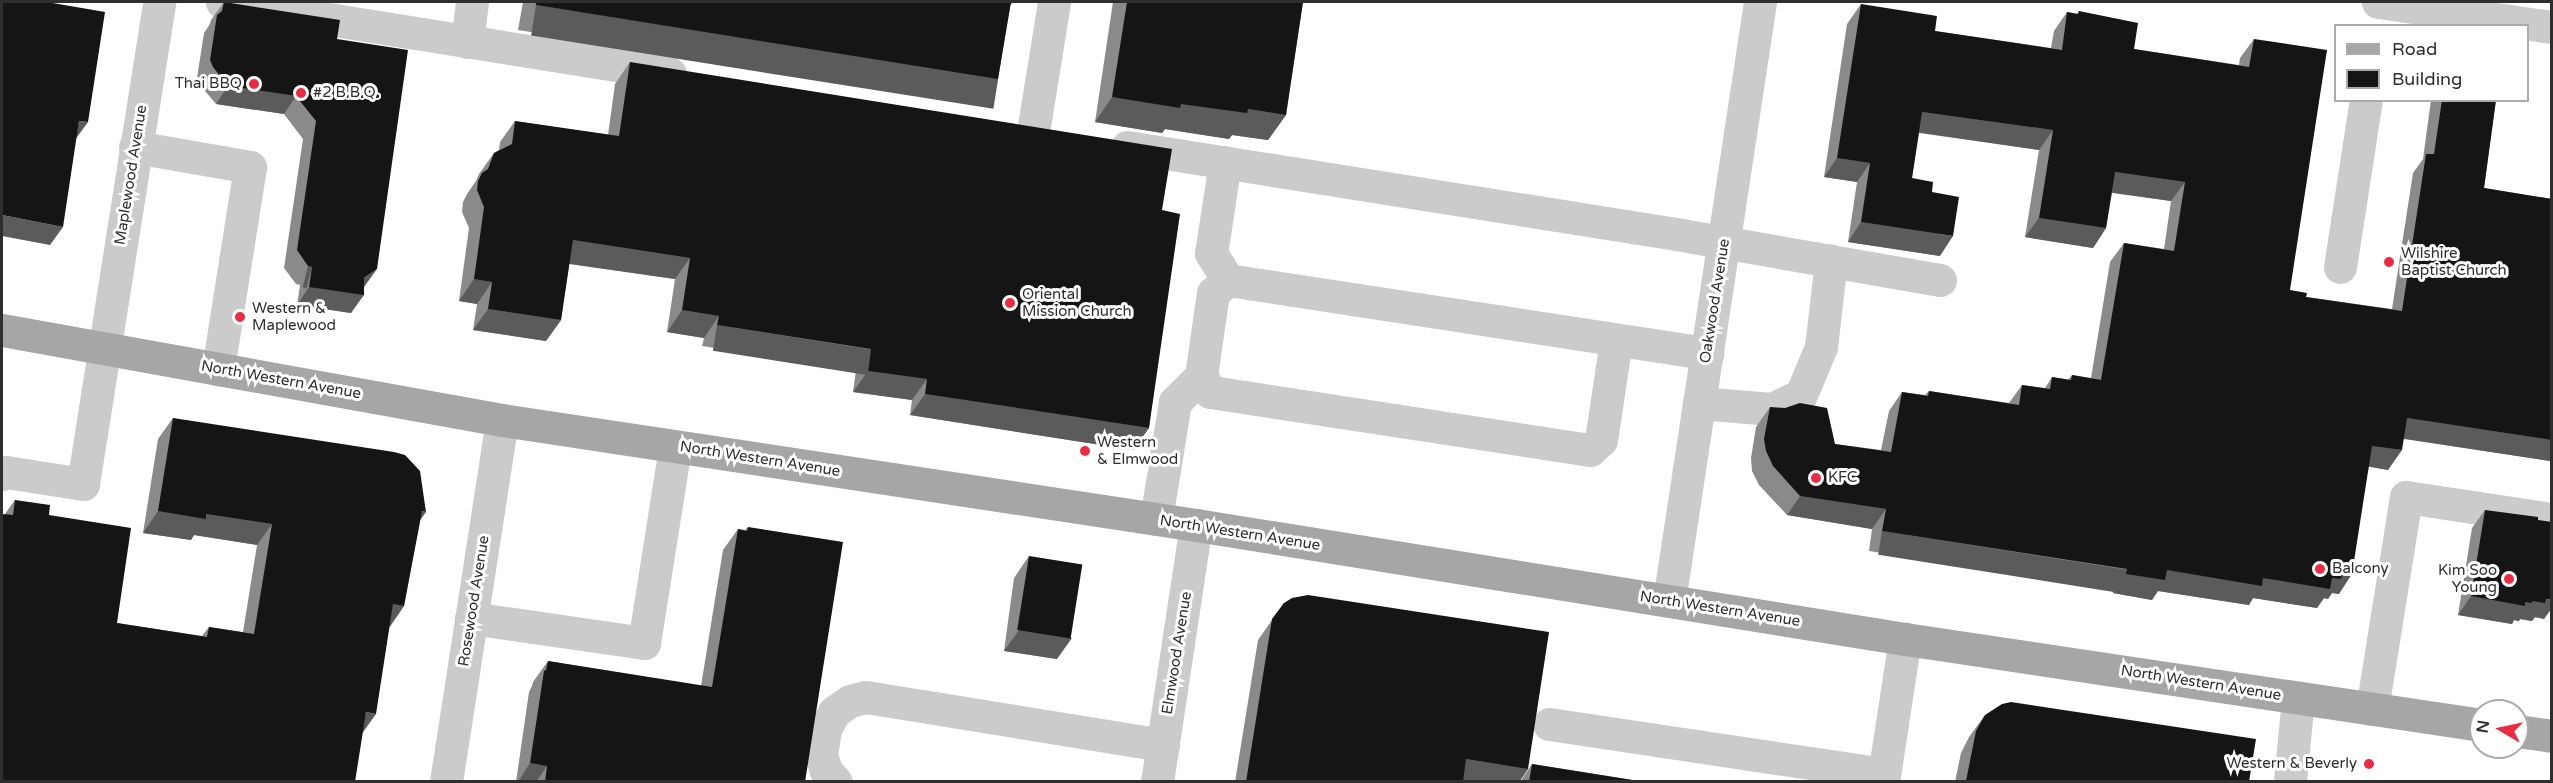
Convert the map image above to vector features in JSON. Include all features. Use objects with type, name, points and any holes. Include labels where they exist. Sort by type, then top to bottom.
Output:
[{"type":"main road","name":"North Western Avenue","points":[[2,330],[502,420],[1196,525],[1905,639],[2469,723]]},
{"type":"main road","points":[[2529,733],[2552,736]]},
{"type":"street","name":"Maplewood Avenue","points":[[2,474],[6,472],[83,484],[159,2]]},
{"type":"street","points":[[222,2],[703,80]]},
{"type":"street","points":[[466,42],[472,2]]},
{"type":"street","points":[[1034,132],[1054,2]]},
{"type":"street","name":"Oakwood Avenue","points":[[1669,601],[1760,2]]},
{"type":"street","points":[[2382,8],[2525,24]]},
{"type":"street","points":[[2529,24],[2552,27]]},
{"type":"street","points":[[2340,267],[2366,102]]},
{"type":"street","points":[[998,127],[1067,138]]},
{"type":"street","points":[[1101,143],[1723,242],[1940,280]]},
{"type":"street","points":[[135,147],[250,168],[218,369]]},
{"type":"street","points":[[1225,162],[1211,253],[1228,280],[1707,353]]},
{"type":"street","points":[[1699,404],[1772,409],[1801,395],[1821,347],[1831,261]]},
{"type":"street","points":[[1156,519],[1175,402],[1201,376],[1214,294],[1228,280]]},
{"type":"street","points":[[1201,376],[1210,392],[1590,450],[1601,440],[1616,340]]},
{"type":"street","name":"Rosewood Avenue","points":[[446,782],[502,420]]},
{"type":"street","points":[[471,618],[644,643],[675,447]]},
{"type":"street","points":[[2372,709],[2406,497],[2552,519]]},
{"type":"street","name":"Elmwood Avenue","points":[[1157,782],[1196,525]]},
{"type":"street","points":[[1549,724],[1884,778],[1905,639]]},
{"type":"street","points":[[836,782],[826,771],[822,754],[825,729],[834,712],[850,701],[866,697],[1162,745]]},
{"type":"street","points":[[2290,782],[2298,698]]},
{"type":"building","points":[[3,2],[47,2],[105,12],[88,122],[79,121],[63,227],[2,215]]},
{"type":"building","points":[[224,2],[340,20],[337,39],[408,50],[377,269],[364,278],[364,295],[309,287],[312,267],[308,266],[297,250],[316,121],[296,96],[228,86],[213,67],[210,60],[217,15],[222,11]]},
{"type":"building","points":[[536,2],[1011,2],[998,79],[536,5]]},
{"type":"building","points":[[1127,2],[1303,2],[1286,115],[1248,109],[1247,113],[1181,104],[1180,108],[1112,97]]},
{"type":"building","points":[[1861,4],[1937,16],[1935,31],[2062,50],[2067,12],[2078,14],[2079,11],[2138,23],[2134,49],[2249,67],[2254,39],[2327,50],[2290,290],[2307,293],[2306,297],[2402,311],[2426,154],[2434,154],[2442,102],[2496,102],[2484,188],[2552,199],[2552,440],[2407,418],[2402,450],[2372,446],[2352,574],[2343,573],[2341,579],[2332,578],[2330,589],[2263,578],[2262,586],[2167,570],[2165,580],[2126,574],[2127,569],[1882,531],[1886,509],[1800,496],[1773,466],[1766,451],[1764,439],[1770,407],[1785,408],[1800,403],[1827,408],[1835,444],[1891,452],[1902,392],[1928,396],[1929,391],[2019,405],[2022,385],[2050,389],[2052,377],[2071,380],[2072,375],[2101,380],[2124,243],[2174,251],[2185,182],[2115,172],[2106,228],[2039,218],[2053,130],[1922,112],[1912,178],[1933,182],[1932,192],[1959,197],[1953,236],[1861,222],[1870,163],[1837,158]]},
{"type":"building","points":[[630,62],[1172,149],[1162,210],[1180,214],[1149,428],[925,394],[927,379],[868,371],[871,349],[717,325],[719,316],[682,310],[690,258],[573,240],[561,320],[488,309],[492,282],[474,279],[484,207],[477,190],[482,173],[488,169],[494,153],[512,144],[515,121],[619,136]]},
{"type":"building","points":[[173,418],[394,452],[405,455],[420,471],[426,512],[422,511],[404,606],[393,604],[376,714],[366,712],[355,782],[2,782],[2,514],[13,515],[15,500],[50,505],[49,515],[131,528],[117,623],[207,637],[209,627],[254,634],[272,524],[206,514],[206,519],[158,511]]},
{"type":"building","points":[[2485,510],[2538,517],[2538,520],[2552,522],[2552,600],[2546,599],[2545,603],[2525,602],[2525,606],[2471,596]]},
{"type":"building","points":[[748,527],[843,542],[805,782],[545,782],[547,766],[530,763],[544,671],[548,661],[712,687],[738,529],[747,531]]},
{"type":"building","points":[[1029,556],[1082,564],[1071,639],[1017,630]]},
{"type":"building","points":[[1308,595],[1549,632],[1528,769],[1466,759],[1463,782],[1246,782],[1272,619],[1284,603],[1292,598]]},
{"type":"building","points":[[2011,702],[2256,739],[2249,782],[1966,781],[1976,731],[1985,715],[2002,704]]},
{"type":"building","points":[[1532,764],[1645,782],[1529,782]]},
{"type":"place","name":"Thai BBQ","points":[[254,84]]},
{"type":"place","name":"#2 B.B.Q.","points":[[301,93]]},
{"type":"place","name":"Wilshire Baptist Church","points":[[2389,262]]},
{"type":"place","name":"Oriental Mission Church","points":[[1010,303]]},
{"type":"place","name":"Western & Maplewood","points":[[240,317]]},
{"type":"place","name":"Western & Elmwood","points":[[1085,451]]},
{"type":"place","name":"KFC","points":[[1816,478]]},
{"type":"place","name":"Balcony","points":[[2320,569]]},
{"type":"place","name":"Kim Soo Young","points":[[2509,579]]},
{"type":"place","name":"Western & Beverly","points":[[2369,764]]}]
